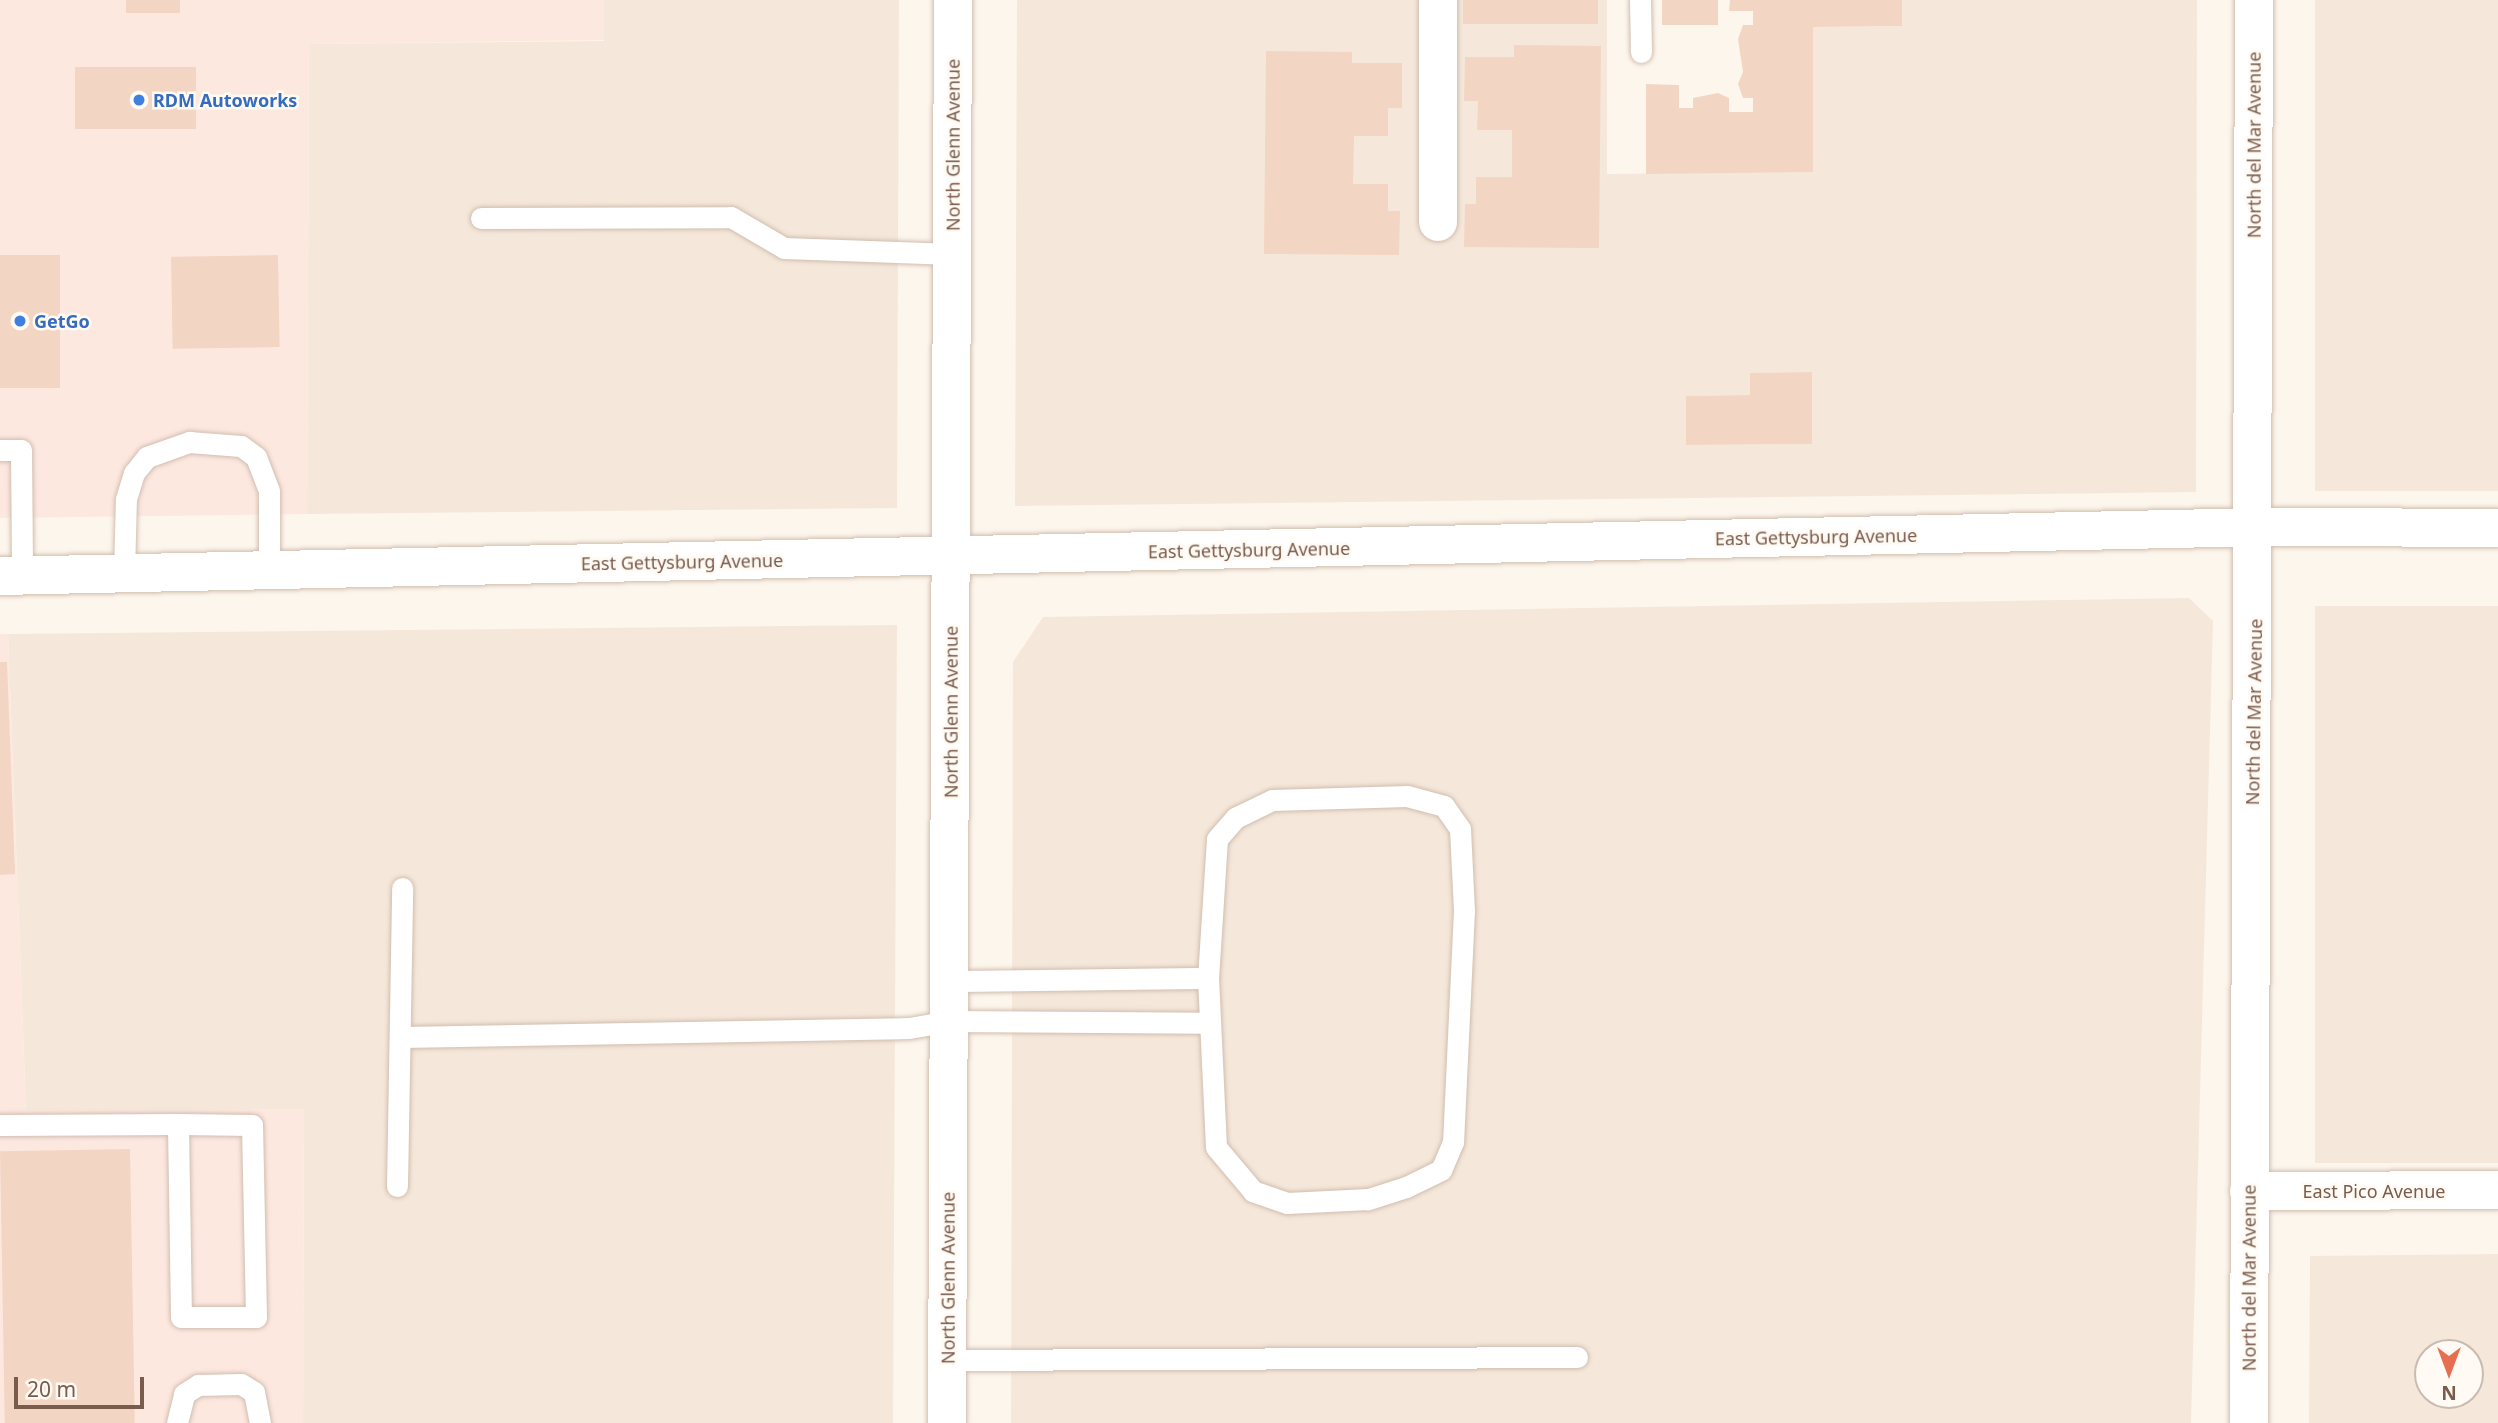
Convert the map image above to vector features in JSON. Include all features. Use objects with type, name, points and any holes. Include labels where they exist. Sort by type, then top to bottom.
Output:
[{"type":"street","name":"North Glenn Avenue","points":[[947,1423],[953,0]]},
{"type":"street","points":[[1438,0],[1438,222]]},
{"type":"street","name":"North del Mar Avenue","points":[[2249,1423],[2255,527],[2253,0]]},
{"type":"street","name":"East Gettysburg Avenue","points":[[11,576],[2255,527],[2498,528]]},
{"type":"street","name":"East Pico Avenue","points":[[2249,1191],[2498,1190]]},
{"type":"lane","points":[[1640,0],[1641,52]]},
{"type":"lane","points":[[481,218],[731,217],[784,248],[953,254]]},
{"type":"lane","points":[[124,573],[126,499],[134,473],[147,457],[189,442],[241,446],[256,457],[269,491],[269,571]]},
{"type":"lane","points":[[0,450],[21,450],[11,576]]},
{"type":"lane","points":[[1407,796],[1444,806],[1460,829],[1464,910],[1453,1142],[1441,1170],[1368,1199],[1287,1203],[1253,1191],[1216,1147],[1208,1023],[1208,978],[1217,839],[1235,818],[1272,800],[1407,796]]},
{"type":"lane","points":[[397,1186],[402,888]]},
{"type":"lane","points":[[950,981],[1208,978]]},
{"type":"lane","points":[[401,1037],[909,1028],[950,1021],[1208,1023]]},
{"type":"lane","points":[[0,1125],[178,1124],[252,1125],[256,1317],[181,1317],[178,1124]]},
{"type":"lane","points":[[947,1360],[1577,1357]]},
{"type":"lane","points":[[177,1423],[184,1394],[198,1385],[241,1384],[254,1392],[260,1423]]},
{"type":"shaded area","points":[[0,0],[604,0],[604,40],[309,44],[307,514],[0,518]]},
{"type":"shaded area","points":[[604,0],[899,0],[897,508],[307,514],[309,44],[604,41]]},
{"type":"shaded area","points":[[1017,0],[1607,0],[1607,174],[1813,172],[1813,27],[1902,26],[1902,0],[2197,0],[2196,492],[1015,506]],"holes":[[[1812,372],[1812,444],[1686,445],[1686,396],[1750,395],[1750,373]]]},
{"type":"shaded area","points":[[2315,0],[2498,0],[2498,491],[2315,491]]},
{"type":"shaded area","points":[[2189,598],[2213,621],[2191,1423],[1011,1423],[1013,662],[1043,617]]},
{"type":"shaded area","points":[[2315,606],[2498,606],[2498,1163],[2315,1163]]},
{"type":"shaded area","points":[[897,625],[893,1423],[303,1423],[304,1110],[26,1111],[8,634]]},
{"type":"shaded area","points":[[0,634],[8,634],[26,1110],[304,1109],[303,1423],[0,1423]]},
{"type":"shaded area","points":[[2498,1254],[2498,1423],[2309,1423],[2310,1256]]},
{"type":"building","points":[[126,0],[180,0],[180,13],[126,13]]},
{"type":"building","points":[[1463,0],[1598,0],[1598,24],[1463,24]]},
{"type":"building","points":[[1662,0],[1718,0],[1718,25],[1662,25]]},
{"type":"building","points":[[1730,0],[1902,0],[1902,26],[1813,27],[1813,172],[1646,174],[1646,84],[1679,85],[1679,108],[1693,108],[1693,98],[1718,93],[1729,98],[1729,112],[1753,112],[1753,98],[1743,98],[1738,84],[1743,72],[1738,39],[1743,25],[1753,25],[1753,11],[1729,11]]},
{"type":"building","points":[[1514,45],[1601,46],[1599,248],[1464,247],[1465,204],[1476,204],[1476,177],[1512,177],[1512,130],[1477,130],[1478,101],[1464,101],[1465,57],[1514,57]]},
{"type":"building","points":[[1266,51],[1352,52],[1352,63],[1402,63],[1402,108],[1388,108],[1388,136],[1354,136],[1353,184],[1388,184],[1388,211],[1400,211],[1399,255],[1264,254]]},
{"type":"building","points":[[75,67],[196,67],[196,129],[75,129]]},
{"type":"building","points":[[0,255],[60,255],[60,388],[0,388]]},
{"type":"building","points":[[278,255],[280,347],[173,349],[171,257]]},
{"type":"building","points":[[1812,372],[1812,444],[1686,445],[1686,396],[1750,395],[1750,373]]},
{"type":"building","points":[[0,662],[7,662],[15,874],[0,875]]},
{"type":"building","points":[[130,1149],[135,1423],[5,1423],[0,1151]]},
{"type":"place","name":"RDM Autoworks","points":[[139,100]]},
{"type":"place","name":"GetGo","points":[[20,321]]}]
